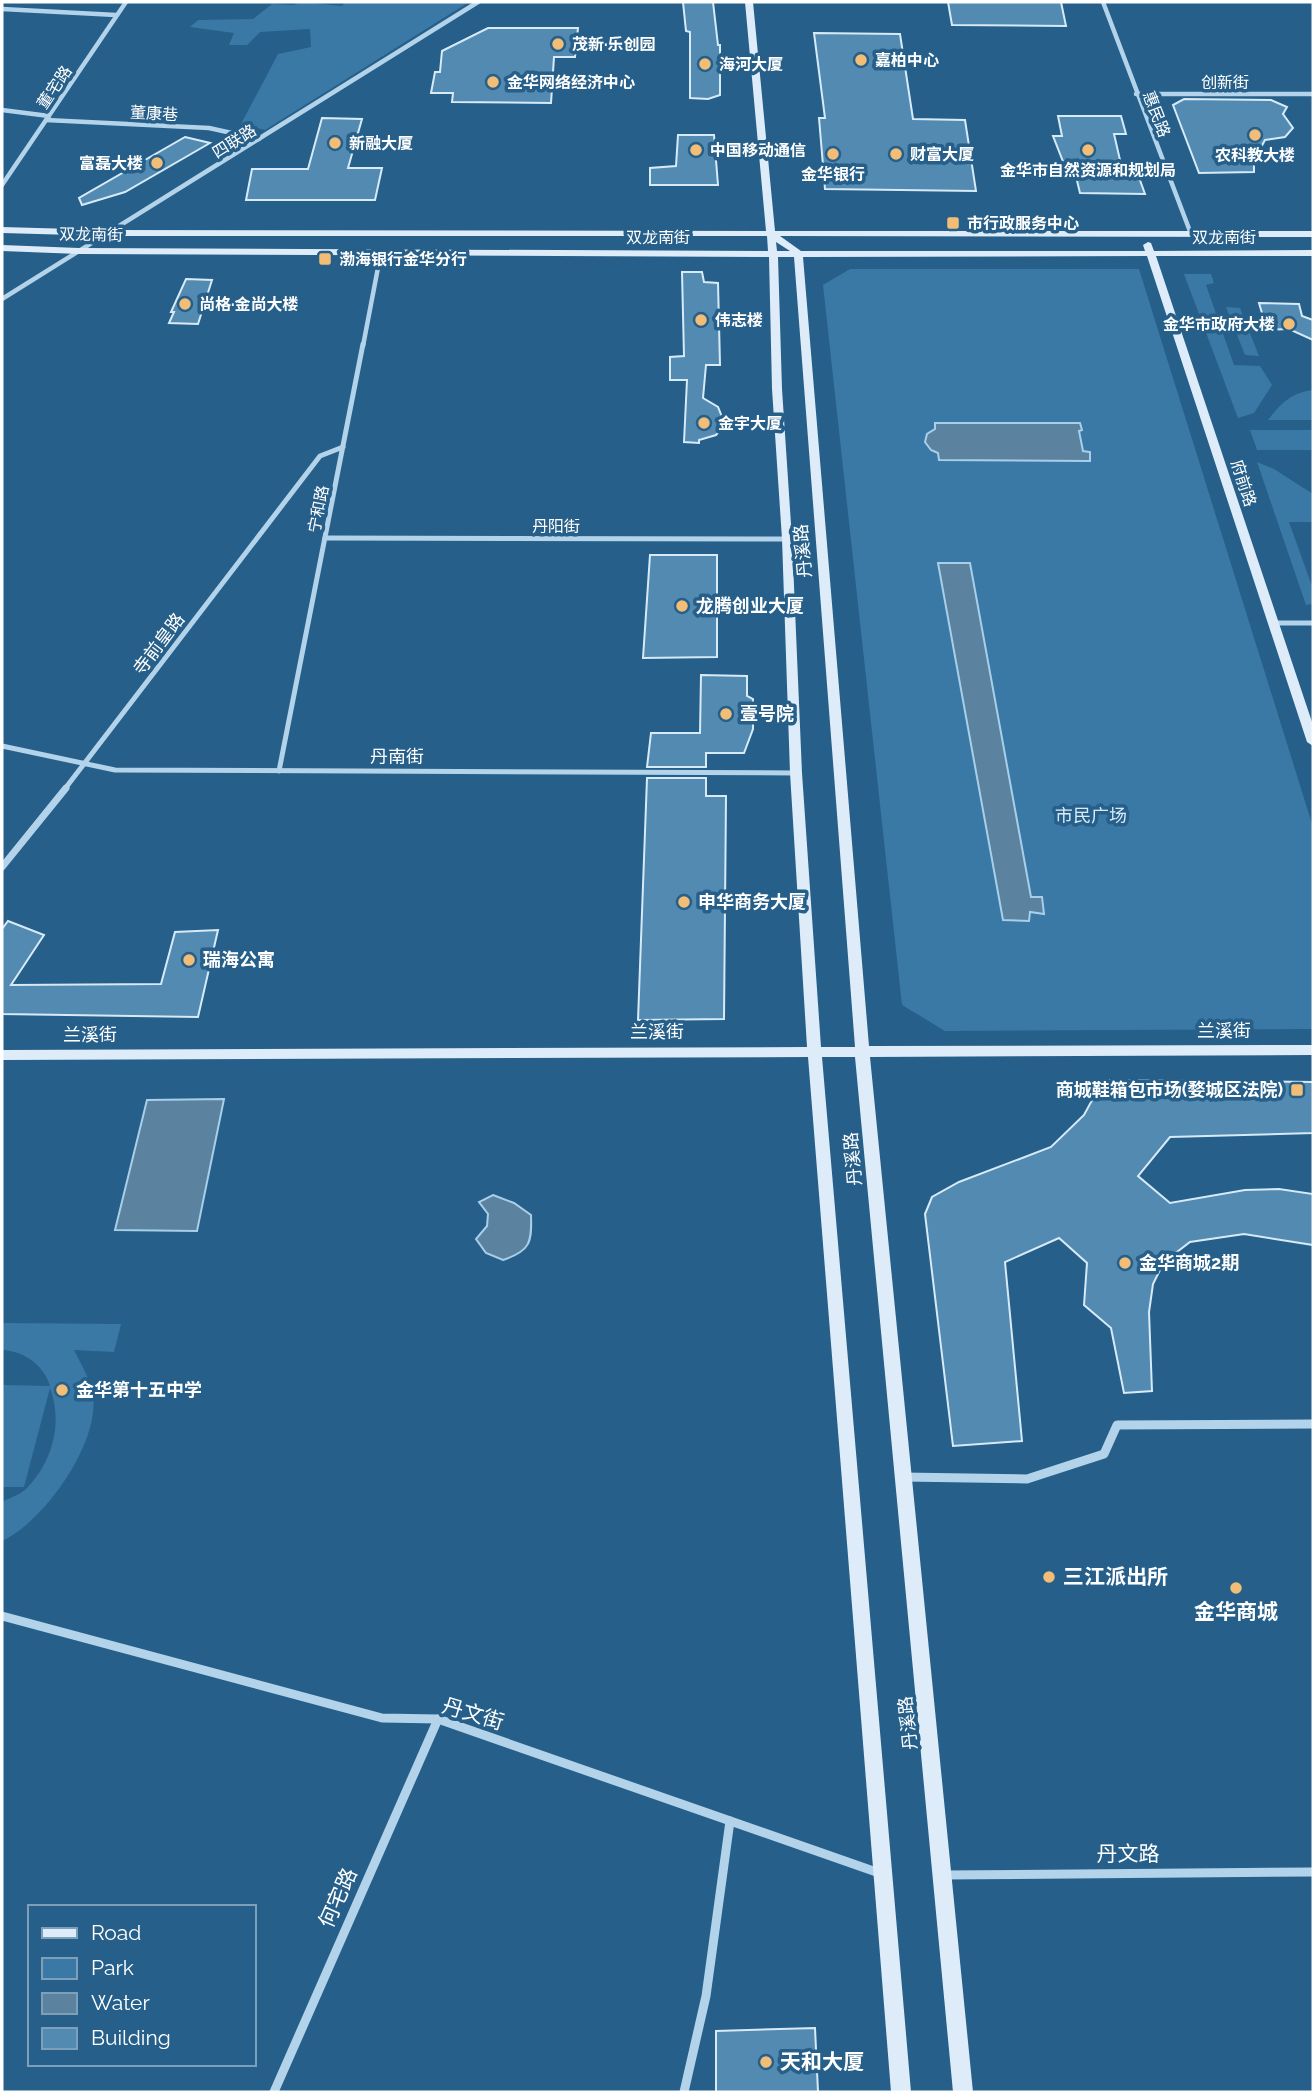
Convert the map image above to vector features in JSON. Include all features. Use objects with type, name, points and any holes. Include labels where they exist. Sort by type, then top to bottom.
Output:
[{"type":"main road","name":"丹溪路","points":[[749,2],[774,254],[777,400],[787,539],[796,773],[814,1050],[901,2092]]},
{"type":"main road","name":"双龙南街","points":[[2,230],[109,233],[1313,234]]},
{"type":"main road","points":[[771,234],[798,253]]},
{"type":"main road","name":"府前路","points":[[1144,234],[1313,741]]},
{"type":"main road","name":"双龙南街","points":[[2,248],[774,254],[1313,253]]},
{"type":"main road","name":"丹溪路","points":[[798,253],[862,1052],[963,2092]]},
{"type":"main road","name":"兰溪街","points":[[2,1055],[1313,1050]]},
{"type":"street","name":"董宅路","points":[[2,185],[126,2]]},
{"type":"street","name":"四联路","points":[[2,299],[478,2]]},
{"type":"street","name":"惠民路","points":[[1102,2],[1191,234]]},
{"type":"street","points":[[2,9],[117,15]]},
{"type":"street","name":"创新街","points":[[1136,94],[1313,94]]},
{"type":"street","name":"董康巷","points":[[2,110],[47,118],[209,128],[260,139]]},
{"type":"street","name":"宁和路","points":[[279,771],[381,252]]},
{"type":"street","name":"寺前皇路","points":[[2,867],[85,764],[320,456],[343,447]]},
{"type":"street","name":"丹阳街","points":[[325,538],[787,539]]},
{"type":"street","points":[[1274,623],[1313,623]]},
{"type":"street","name":"丹南街","points":[[2,746],[114,771],[796,773]]},
{"type":"street","points":[[902,1477],[1027,1479],[1104,1454],[1117,1425],[1313,1424]]},
{"type":"street","name":"丹文街","points":[[2,1616],[382,1718],[438,1718],[883,1874]]},
{"type":"street","name":"何宅路","points":[[274,2092],[438,1718]]},
{"type":"street","points":[[684,2092],[706,1996],[730,1821]]},
{"type":"street","name":"丹文路","points":[[942,1875],[1313,1872]]},
{"type":"green space","points":[[302,2],[342,6],[345,2],[469,2],[265,130],[241,124],[278,54],[311,47],[310,29],[260,32],[247,45],[229,45],[234,33],[190,27],[198,20],[253,19],[272,4],[293,5]]},
{"type":"green space","name":"市民广场","points":[[850,269],[1139,269],[1313,827],[1313,1029],[945,1031],[902,1005],[823,285]]},
{"type":"green space","points":[[1184,274],[1211,274],[1214,283],[1206,285],[1234,365],[1260,366],[1272,385],[1254,413],[1238,418]]},
{"type":"green space","points":[[1226,307],[1240,308],[1259,356],[1245,355]]},
{"type":"green space","points":[[1313,390],[1313,420],[1268,420],[1287,400]]},
{"type":"green space","points":[[1250,430],[1313,430],[1313,450],[1257,450]]},
{"type":"green space","points":[[1257,462],[1274,469],[1313,494],[1313,522],[1289,522],[1313,589],[1313,604],[1306,605]]},
{"type":"green space","points":[[2,1323],[121,1324],[114,1352],[74,1350],[88,1377],[93,1395],[93,1414],[88,1435],[66,1479],[51,1499],[35,1517],[2,1541],[2,1502],[26,1489],[43,1467],[53,1441],[56,1414],[50,1388],[24,1487],[2,1487],[2,1385],[50,1386],[43,1372],[32,1360],[18,1353],[2,1350]]},
{"type":"water","points":[[935,423],[1080,423],[1083,451],[1090,452],[1090,461],[939,460],[938,453],[931,450],[925,442],[927,434],[935,429]]},
{"type":"water","points":[[938,563],[970,563],[1031,897],[1042,897],[1044,914],[1030,912],[1029,921],[1003,920]]},
{"type":"water","points":[[224,1099],[197,1231],[115,1230],[147,1100]]},
{"type":"water","points":[[493,1195],[514,1203],[531,1215],[528,1245],[519,1253],[503,1260],[486,1253],[476,1239],[487,1226],[488,1214],[479,1202]]},
{"type":"building","points":[[683,2],[713,2],[720,45],[720,95],[708,99],[690,98],[690,32],[686,31]]},
{"type":"building","points":[[948,2],[1061,2],[1066,26],[952,25]]},
{"type":"building","points":[[488,28],[578,28],[575,57],[554,57],[551,103],[452,102],[453,93],[431,93],[435,72],[440,72],[442,51]]},
{"type":"building","points":[[814,33],[900,34],[913,119],[965,120],[976,191],[825,189],[819,118],[825,118]]},
{"type":"building","name":"农科教大楼","points":[[1184,99],[1271,100],[1287,107],[1283,114],[1293,128],[1285,137],[1265,140],[1254,160],[1254,172],[1199,173],[1173,105]]},
{"type":"building","name":"金华市自然资源和规划局","points":[[1058,116],[1121,116],[1126,134],[1114,134],[1123,173],[1137,172],[1145,194],[1080,193],[1073,164],[1064,164],[1053,136],[1062,136]]},
{"type":"building","name":"新融大厦","points":[[322,118],[362,119],[348,168],[382,168],[375,200],[246,200],[252,169],[308,169]]},
{"type":"building","name":"中国移动通信","points":[[678,135],[714,135],[718,185],[650,185],[650,168],[676,166]]},
{"type":"building","name":"富磊大楼","points":[[185,137],[210,143],[125,192],[82,205],[79,198]]},
{"type":"building","name":"伟志楼","points":[[682,272],[702,272],[704,282],[718,283],[720,365],[706,365],[703,398],[718,407],[722,428],[716,435],[699,440],[699,443],[684,442],[687,380],[670,380],[670,357],[684,356]]},
{"type":"building","name":"尚格·金尚大楼","points":[[186,279],[212,280],[198,324],[169,323],[174,312],[171,312]]},
{"type":"building","name":"金华市政府大楼","points":[[1259,303],[1299,304],[1302,316],[1313,320],[1313,340],[1289,329],[1267,330]]},
{"type":"building","name":"龙腾创业大厦","points":[[650,555],[717,555],[717,657],[643,658]]},
{"type":"building","name":"壹号院","points":[[701,675],[747,676],[747,696],[753,699],[753,729],[744,753],[706,753],[706,767],[647,767],[651,733],[700,733]]},
{"type":"building","name":"申华商务大厦","points":[[647,778],[706,778],[706,796],[726,796],[724,1019],[638,1020]]},
{"type":"building","name":"瑞海公寓","points":[[8,921],[44,935],[11,985],[161,984],[175,932],[218,930],[198,1017],[2,1014],[2,929]]},
{"type":"building","name":"金华商城2期","points":[[1103,1080],[1313,1082],[1313,1133],[1170,1137],[1138,1176],[1170,1203],[1245,1190],[1279,1189],[1313,1194],[1313,1245],[1244,1234],[1190,1242],[1164,1262],[1153,1284],[1149,1312],[1152,1391],[1124,1393],[1111,1328],[1084,1305],[1087,1263],[1059,1238],[1005,1262],[1022,1441],[953,1446],[925,1214],[932,1197],[959,1182],[1051,1147],[1084,1115]]},
{"type":"building","name":"天和大厦","points":[[815,2028],[818,2092],[716,2092],[716,2031]]},
{"type":"place","name":"茂新·乐创园","points":[[558,44]]},
{"type":"place","name":"嘉柏中心","points":[[861,60]]},
{"type":"place","name":"海河大厦","points":[[705,64]]},
{"type":"place","name":"金华网络经济中心","points":[[493,82]]},
{"type":"place","name":"农科教大楼","points":[[1255,135]]},
{"type":"place","name":"新融大厦","points":[[335,143]]},
{"type":"place","name":"中国移动通信","points":[[696,150]]},
{"type":"place","name":"金华市自然资源和规划局","points":[[1088,150]]},
{"type":"place","name":"金华银行","points":[[833,154]]},
{"type":"place","name":"财富大厦","points":[[896,154]]},
{"type":"place","name":"富磊大楼","points":[[157,163]]},
{"type":"place","name":"市行政服务中心","points":[[953,223]]},
{"type":"place","name":"渤海银行金华分行","points":[[325,259]]},
{"type":"place","name":"尚格·金尚大楼","points":[[185,304]]},
{"type":"place","name":"伟志楼","points":[[701,320]]},
{"type":"place","name":"金华市政府大楼","points":[[1289,324]]},
{"type":"place","name":"金宇大厦","points":[[704,423]]},
{"type":"place","name":"龙腾创业大厦","points":[[682,606]]},
{"type":"place","name":"壹号院","points":[[726,714]]},
{"type":"place","name":"申华商务大厦","points":[[684,902]]},
{"type":"place","name":"瑞海公寓","points":[[189,960]]},
{"type":"place","name":"商城鞋箱包市场(婺城区法院)","points":[[1297,1090]]},
{"type":"place","name":"金华商城2期","points":[[1125,1263]]},
{"type":"place","name":"金华第十五中学","points":[[62,1390]]},
{"type":"place","name":"三江派出所","points":[[1049,1577]]},
{"type":"place","name":"金华商城","points":[[1236,1588]]},
{"type":"place","name":"天和大厦","points":[[766,2062]]}]
